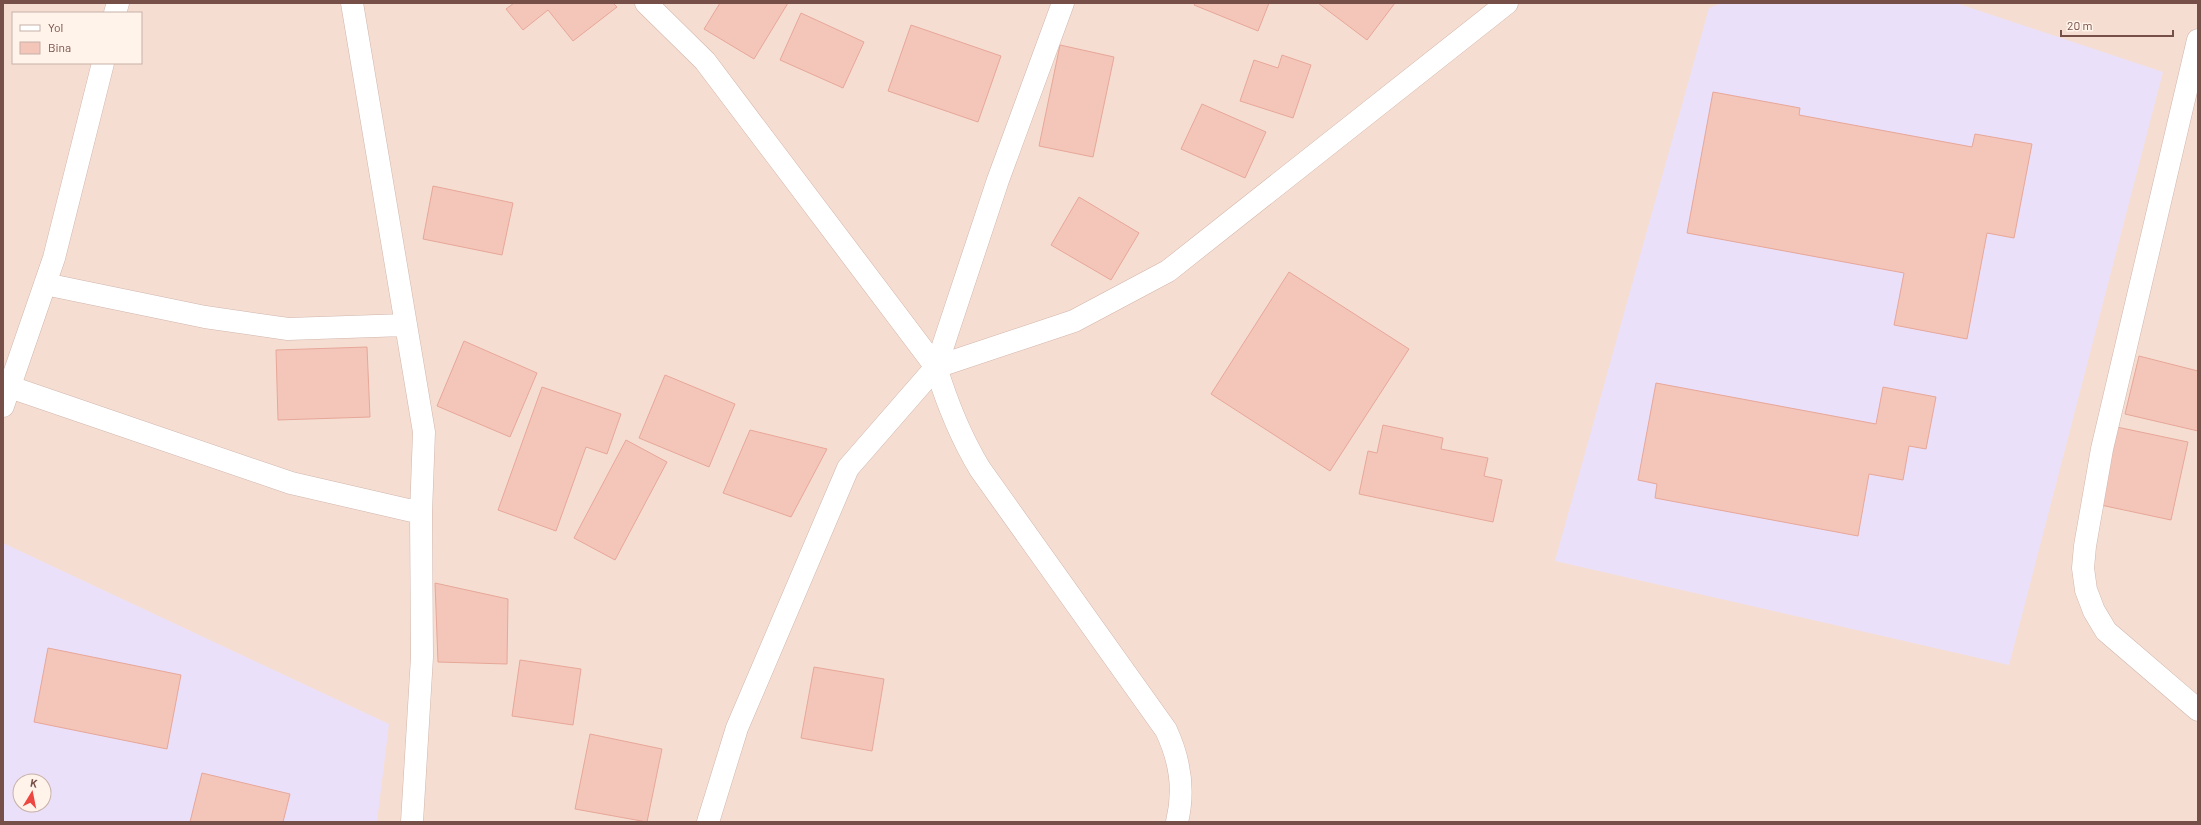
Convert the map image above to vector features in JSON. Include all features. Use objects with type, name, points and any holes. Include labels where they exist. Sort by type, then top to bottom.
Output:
[{"type":"street","points":[[352,3],[424,432],[422,513],[422,657],[412,822]]},
{"type":"street","points":[[646,3],[705,61],[936,367],[948,405],[964,442],[980,469],[1166,730],[1176,750],[1181,772],[1180,809],[1177,822]]},
{"type":"street","points":[[708,822],[737,728],[848,468],[936,367],[998,180],[1063,3]]},
{"type":"street","points":[[936,367],[1074,321],[1168,272],[1507,3]]},
{"type":"street","points":[[2198,40],[2102,449],[2085,546],[2083,568],[2086,590],[2094,611],[2106,631],[2198,710]]},
{"type":"street","points":[[103,64],[54,258],[6,396],[291,483],[422,513]]},
{"type":"street","points":[[45,284],[205,316],[288,329],[406,325]]},
{"type":"shaded area","points":[[3,3],[2198,3],[2198,822],[3,822]]},
{"type":"shaded area","points":[[1722,3],[1956,3],[2163,72],[2009,665],[1555,561],[1709,8]]},
{"type":"shaded area","points":[[3,543],[389,724],[377,822],[3,822]]},
{"type":"building","points":[[514,3],[613,3],[617,7],[573,41],[548,10],[523,30],[506,9]]},
{"type":"building","points":[[720,3],[788,3],[754,59],[704,29]]},
{"type":"building","points":[[1195,3],[1269,3],[1258,31],[1194,5]]},
{"type":"building","points":[[1318,3],[1395,3],[1367,40]]},
{"type":"building","points":[[801,13],[864,42],[843,88],[780,60]]},
{"type":"building","points":[[911,25],[1001,56],[978,122],[888,91]]},
{"type":"building","points":[[1060,45],[1114,57],[1093,157],[1039,146]]},
{"type":"building","points":[[1282,55],[1311,65],[1293,118],[1240,101],[1254,60],[1278,68]]},
{"type":"building","points":[[1713,92],[1800,108],[1799,115],[1972,147],[1975,134],[2032,144],[2014,238],[1987,233],[1967,339],[1894,325],[1904,273],[1687,233]]},
{"type":"building","points":[[1202,104],[1266,132],[1245,178],[1181,149]]},
{"type":"building","points":[[433,186],[513,203],[502,255],[423,239]]},
{"type":"building","points":[[1079,197],[1139,233],[1111,280],[1051,245]]},
{"type":"building","points":[[1289,272],[1409,349],[1330,471],[1211,394]]},
{"type":"building","points":[[464,341],[537,373],[510,437],[437,406]]},
{"type":"building","points":[[367,347],[370,417],[278,420],[276,350]]},
{"type":"building","points":[[2139,356],[2198,371],[2198,431],[2125,414]]},
{"type":"building","points":[[665,375],[735,404],[709,467],[639,438]]},
{"type":"building","points":[[1656,383],[1876,424],[1883,387],[1936,397],[1926,449],[1909,446],[1903,480],[1869,474],[1858,536],[1655,498],[1657,484],[1638,480]]},
{"type":"building","points":[[542,387],[621,414],[607,454],[586,447],[556,531],[498,510]]},
{"type":"building","points":[[1383,425],[1443,438],[1441,449],[1488,458],[1484,476],[1502,480],[1493,522],[1359,494],[1368,451],[1377,453]]},
{"type":"building","points":[[2112,426],[2188,442],[2171,520],[2096,504]]},
{"type":"building","points":[[750,430],[827,449],[791,517],[723,493]]},
{"type":"building","points":[[626,440],[667,462],[615,560],[574,538]]},
{"type":"building","points":[[435,583],[508,599],[507,664],[438,662]]},
{"type":"building","points":[[48,648],[181,675],[167,749],[34,722]]},
{"type":"building","points":[[520,660],[581,669],[573,725],[512,716]]},
{"type":"building","points":[[814,667],[884,679],[872,751],[801,738]]},
{"type":"building","points":[[590,734],[662,749],[647,822],[575,809]]},
{"type":"building","points":[[202,773],[290,794],[283,822],[190,822]]}]
